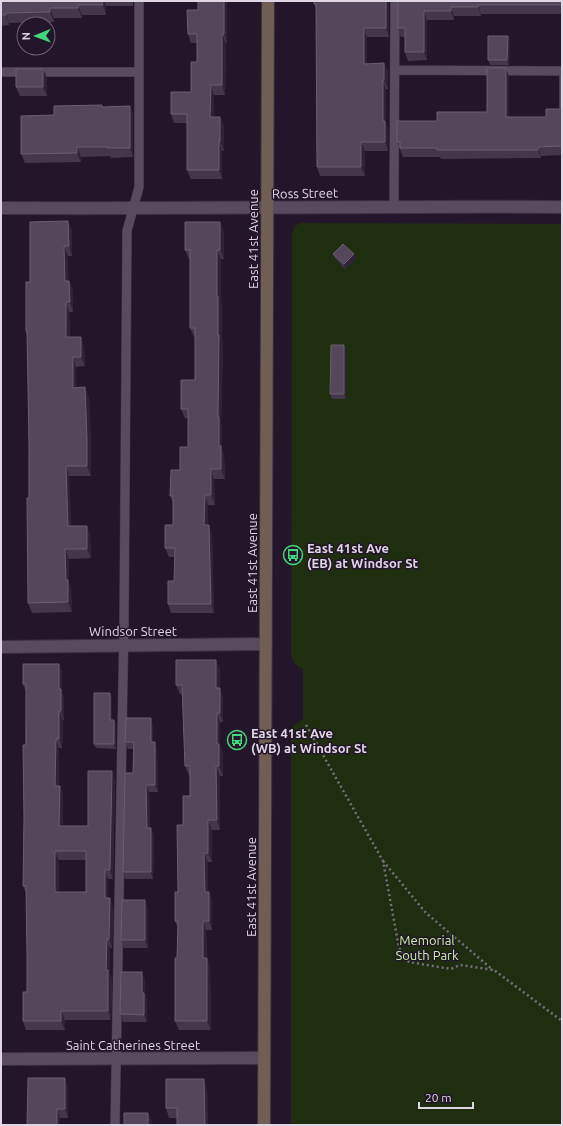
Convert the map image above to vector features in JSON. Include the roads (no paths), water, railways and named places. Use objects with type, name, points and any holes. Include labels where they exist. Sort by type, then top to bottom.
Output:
[{"type":"main road","name":"East 41st Avenue","points":[[264,1125],[268,1]]},
{"type":"street","name":"Ross Street","points":[[1,208],[133,209],[562,207]]},
{"type":"street","name":"Windsor Street","points":[[1,647],[266,644]]},
{"type":"street","name":"Saint Catherines Street","points":[[1,1059],[264,1058]]},
{"type":"lane","points":[[115,1125],[123,646],[127,231],[139,187],[139,1]]},
{"type":"lane","points":[[394,207],[395,1]]},
{"type":"lane","points":[[395,70],[562,71]]},
{"type":"lane","points":[[1,72],[139,72]]},
{"type":"place","name":"East 41st Ave (EB) at Windsor St","points":[[293,555]]},
{"type":"place","name":"East 41st Ave (WB) at Windsor St","points":[[237,740]]},
{"type":"park label","name":"Memorial South Park","points":[[427,948]]}]
